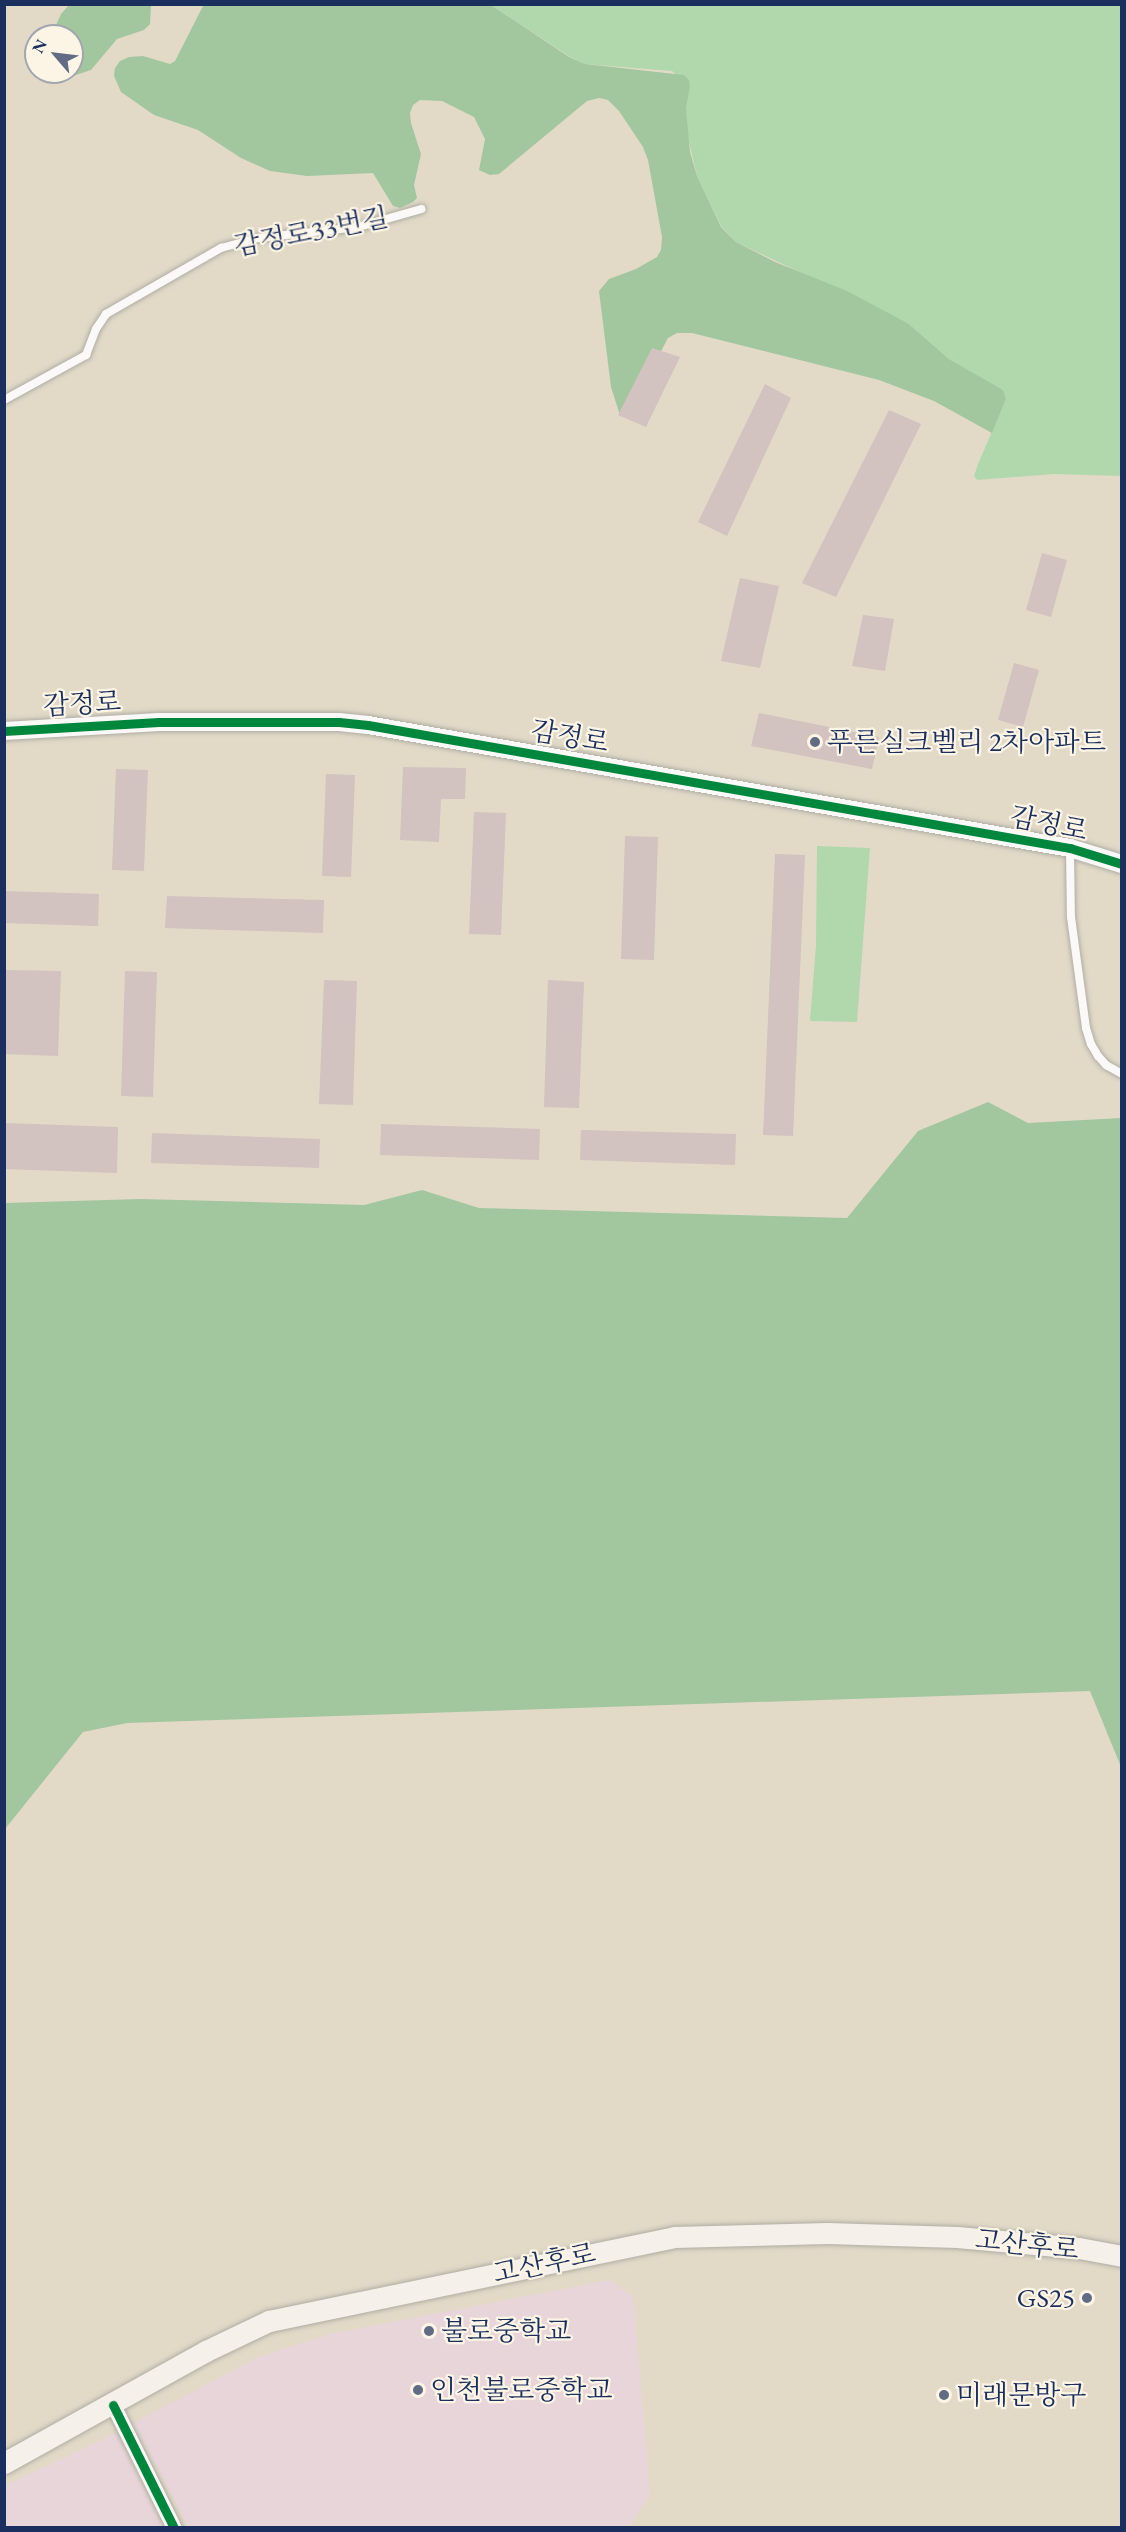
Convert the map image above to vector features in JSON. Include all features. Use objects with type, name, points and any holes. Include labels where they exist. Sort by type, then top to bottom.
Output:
[{"type":"main road","name":"고산후로","points":[[4,2463],[113,2405],[206,2351],[269,2320],[674,2237],[827,2233],[957,2237],[1079,2248],[1122,2256]]},
{"type":"street","name":"감정로","points":[[4,731],[159,722],[339,722],[368,725],[1070,848],[1122,864]]},
{"type":"street","points":[[113,2405],[174,2528]]},
{"type":"lane","name":"감정로33번길","points":[[4,400],[86,355],[96,329],[106,314],[221,248],[258,238],[358,227],[421,209]]},
{"type":"lane","name":"감정로","points":[[1070,848],[1071,917],[1086,1028],[1098,1056],[1106,1065],[1122,1074]]},
{"type":"shaded area","name":"인천불로중학교","points":[[610,2280],[633,2297],[650,2494],[631,2524],[617,2528],[188,2527],[134,2423],[259,2357],[330,2334]]},
{"type":"shaded area","points":[[116,2433],[163,2527],[5,2527],[5,2486]]},
{"type":"green space","points":[[204,4],[491,5],[569,57],[585,64],[684,75],[689,80],[690,87],[686,109],[690,152],[697,176],[721,227],[736,242],[775,262],[847,291],[909,324],[949,359],[1003,390],[1006,399],[992,433],[934,401],[879,380],[692,333],[677,333],[668,338],[630,410],[625,413],[619,412],[611,387],[599,291],[609,279],[636,269],[657,257],[661,250],[662,237],[648,160],[643,147],[619,111],[608,100],[599,98],[587,101],[499,174],[490,175],[479,170],[485,139],[474,117],[442,101],[420,100],[413,105],[410,113],[421,154],[414,185],[417,198],[400,208],[393,206],[373,173],[307,176],[270,171],[241,158],[198,130],[154,115],[121,92],[114,76],[115,68],[120,61],[129,57],[143,56],[170,64],[175,61]]},
{"type":"green space","points":[[69,5],[151,5],[150,24],[144,30],[117,39],[91,70],[84,72],[84,24],[56,24]]},
{"type":"green space","points":[[491,5],[1121,5],[1121,476],[1054,474],[977,480],[974,476],[978,464],[1006,399],[1003,391],[949,359],[909,324],[736,242],[721,226],[697,176],[687,133],[686,109],[690,87],[672,71],[585,64],[570,57]]},
{"type":"green space","points":[[817,846],[870,848],[857,1022],[810,1021],[816,945]]},
{"type":"green space","points":[[988,1102],[1028,1123],[1121,1118],[1121,1767],[1090,1691],[127,1723],[83,1732],[5,1829],[5,1203],[140,1199],[364,1205],[422,1190],[479,1208],[847,1218],[918,1131]]},
{"type":"building","points":[[652,348],[680,357],[646,427],[618,415]]},
{"type":"building","points":[[765,384],[791,398],[727,536],[698,522]]},
{"type":"building","points":[[889,410],[921,424],[836,597],[802,583]]},
{"type":"building","points":[[1042,553],[1067,560],[1051,617],[1026,610]]},
{"type":"building","points":[[740,578],[779,586],[760,668],[721,661]]},
{"type":"building","points":[[863,615],[894,619],[885,671],[852,666]]},
{"type":"building","points":[[1014,663],[1039,670],[1023,727],[998,720]]},
{"type":"building","name":"푸른실크벨리 2차아파트","points":[[759,713],[879,737],[872,769],[751,746]]},
{"type":"building","points":[[403,767],[466,768],[465,799],[441,799],[439,842],[400,840]]},
{"type":"building","points":[[116,769],[148,770],[144,871],[112,870]]},
{"type":"building","points":[[326,774],[355,775],[351,877],[322,876]]},
{"type":"building","points":[[474,812],[506,813],[501,935],[469,934]]},
{"type":"building","points":[[625,836],[658,837],[654,960],[621,959]]},
{"type":"building","points":[[775,854],[805,855],[793,1136],[763,1135]]},
{"type":"building","points":[[4,891],[99,894],[98,926],[4,923]]},
{"type":"building","points":[[167,896],[324,900],[323,933],[165,928]]},
{"type":"building","points":[[4,970],[61,971],[58,1056],[4,1054]]},
{"type":"building","points":[[125,971],[157,972],[153,1097],[121,1096]]},
{"type":"building","points":[[324,980],[357,981],[353,1105],[319,1104]]},
{"type":"building","points":[[548,980],[584,982],[579,1108],[544,1107]]},
{"type":"building","points":[[4,1123],[118,1127],[117,1173],[4,1169]]},
{"type":"building","points":[[381,1124],[540,1129],[539,1160],[380,1155]]},
{"type":"building","points":[[581,1130],[736,1134],[735,1165],[580,1160]]},
{"type":"building","points":[[152,1133],[320,1139],[319,1168],[151,1163]]},
{"type":"cycle path","points":[[4,731],[159,722],[339,722],[368,725],[1070,848],[1122,864]]},
{"type":"cycle path","points":[[113,2405],[174,2528]]},
{"type":"place","name":"푸른실크벨리 2차아파트","points":[[815,742]]},
{"type":"place","name":"GS25","points":[[1087,2298]]},
{"type":"place","name":"불로중학교","points":[[429,2331]]},
{"type":"place","name":"인천불로중학교","points":[[418,2390]]},
{"type":"place","name":"미래문방구","points":[[944,2395]]}]
